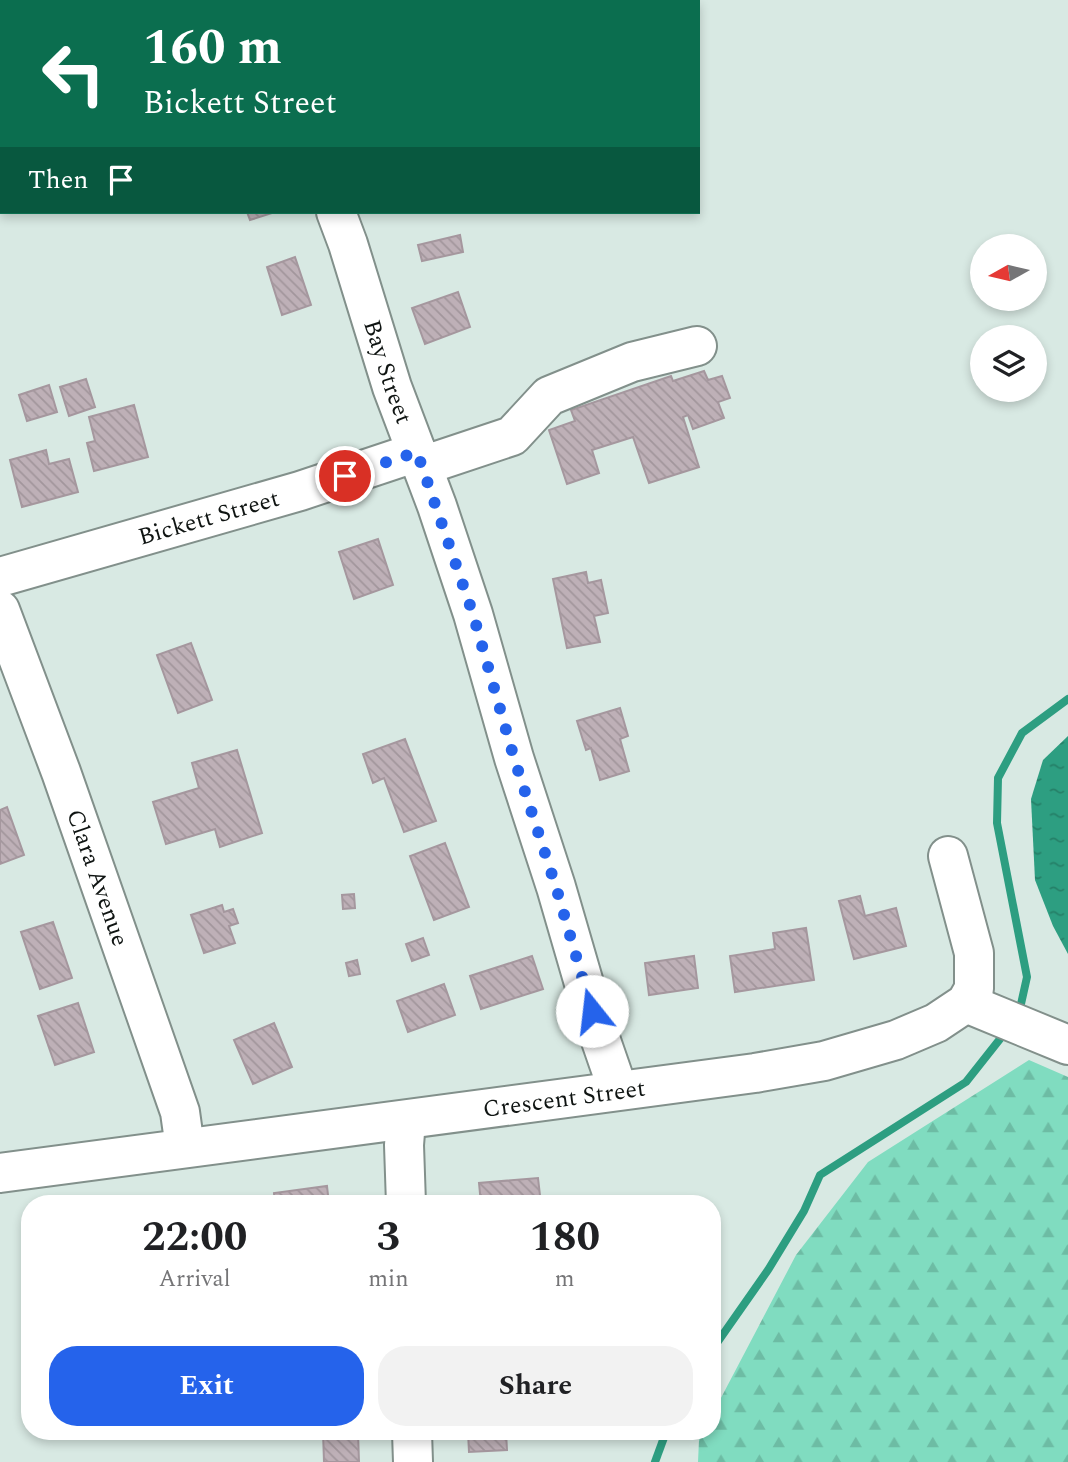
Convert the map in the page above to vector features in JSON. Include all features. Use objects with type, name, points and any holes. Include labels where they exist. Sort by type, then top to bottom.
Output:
[{"type":"street","name":"Bay Street","points":[[337,214],[392,387],[473,614],[514,758],[618,1090]]},
{"type":"street","name":"Bickett Street","points":[[0,577],[300,491],[512,436],[549,396],[632,362],[697,346]]},
{"type":"street","name":"Clara Avenue","points":[[0,610],[61,772],[180,1112],[185,1148]]},
{"type":"street","points":[[948,856],[974,953],[974,989],[966,1003],[1068,1045]]},
{"type":"street","name":"Crescent Street","points":[[0,1173],[406,1120],[824,1061],[896,1040],[936,1023],[966,1003]]},
{"type":"street","points":[[406,1120],[406,1195]]},
{"type":"street","points":[[412,1440],[413,1462]]},
{"type":"green space","points":[[1029,1060],[1068,1077],[1068,1462],[698,1462],[699,1440],[721,1440],[721,1398],[796,1255],[868,1162]]},
{"type":"water","points":[[1068,736],[1068,954],[1053,926],[1035,880],[1031,799],[1043,760]]},
{"type":"building","points":[[248,214],[269,214],[250,220]]},
{"type":"building","points":[[460,235],[463,252],[422,261],[418,245]]},
{"type":"building","points":[[295,257],[311,305],[282,315],[267,267]]},
{"type":"building","points":[[458,292],[470,327],[425,344],[412,308]]},
{"type":"building","points":[[704,371],[708,380],[722,376],[730,398],[718,402],[724,418],[693,429],[688,415],[683,417],[699,467],[649,483],[633,437],[592,450],[599,473],[567,484],[549,430],[575,421],[571,410],[671,376],[673,381]]},
{"type":"building","points":[[86,379],[95,407],[69,416],[60,387]]},
{"type":"building","points":[[49,385],[57,412],[27,421],[19,395]]},
{"type":"building","points":[[134,405],[148,457],[94,471],[87,443],[95,441],[89,417]]},
{"type":"building","points":[[46,450],[49,464],[69,459],[78,492],[22,507],[10,460]]},
{"type":"building","points":[[378,539],[393,585],[354,599],[339,552]]},
{"type":"building","points":[[586,572],[588,583],[601,580],[608,613],[594,616],[600,642],[567,648],[553,579]]},
{"type":"building","points":[[191,643],[212,700],[178,713],[157,655]]},
{"type":"building","points":[[620,708],[628,736],[620,739],[629,771],[600,780],[591,748],[586,750],[577,721]]},
{"type":"building","points":[[405,739],[436,821],[404,832],[384,778],[373,783],[363,754]]},
{"type":"building","points":[[237,750],[262,833],[220,847],[215,829],[166,844],[153,802],[199,788],[192,763]]},
{"type":"building","points":[[7,807],[24,855],[0,864],[0,810]]},
{"type":"building","points":[[445,843],[469,907],[434,920],[410,856]]},
{"type":"building","points":[[354,894],[355,908],[343,909],[342,895]]},
{"type":"building","points":[[860,896],[865,916],[896,908],[906,946],[854,959],[839,901]]},
{"type":"building","points":[[222,905],[224,912],[233,909],[238,923],[229,926],[235,943],[204,953],[191,915]]},
{"type":"building","points":[[53,922],[72,978],[40,989],[21,932]]},
{"type":"building","points":[[806,928],[814,980],[735,992],[730,956],[775,949],[773,933]]},
{"type":"building","points":[[423,938],[429,955],[412,961],[406,944]]},
{"type":"building","points":[[532,956],[543,989],[481,1009],[470,976]]},
{"type":"building","points":[[694,956],[698,988],[649,995],[645,963]]},
{"type":"building","points":[[357,960],[360,974],[349,976],[346,963]]},
{"type":"building","points":[[444,984],[455,1015],[408,1032],[397,1001]]},
{"type":"building","points":[[78,1003],[94,1052],[55,1065],[38,1016]]},
{"type":"building","points":[[274,1023],[292,1067],[253,1084],[234,1040]]},
{"type":"building","points":[[538,1178],[540,1195],[480,1195],[479,1183]]},
{"type":"building","points":[[327,1186],[328,1195],[274,1195]]},
{"type":"building","points":[[323,1440],[358,1440],[359,1462],[324,1462]]},
{"type":"building","points":[[468,1440],[506,1440],[507,1450],[469,1452]]},
{"type":"waterway","points":[[1021,1004],[1027,977],[997,823],[998,778],[1022,733],[1068,699]]},
{"type":"waterway","points":[[721,1337],[768,1270],[804,1211],[820,1175],[966,1082],[1000,1039]]},
{"type":"waterway","points":[[655,1462],[663,1440]]},
{"type":"route","points":[[345,476],[417,452],[473,614],[592,1011]]}]
